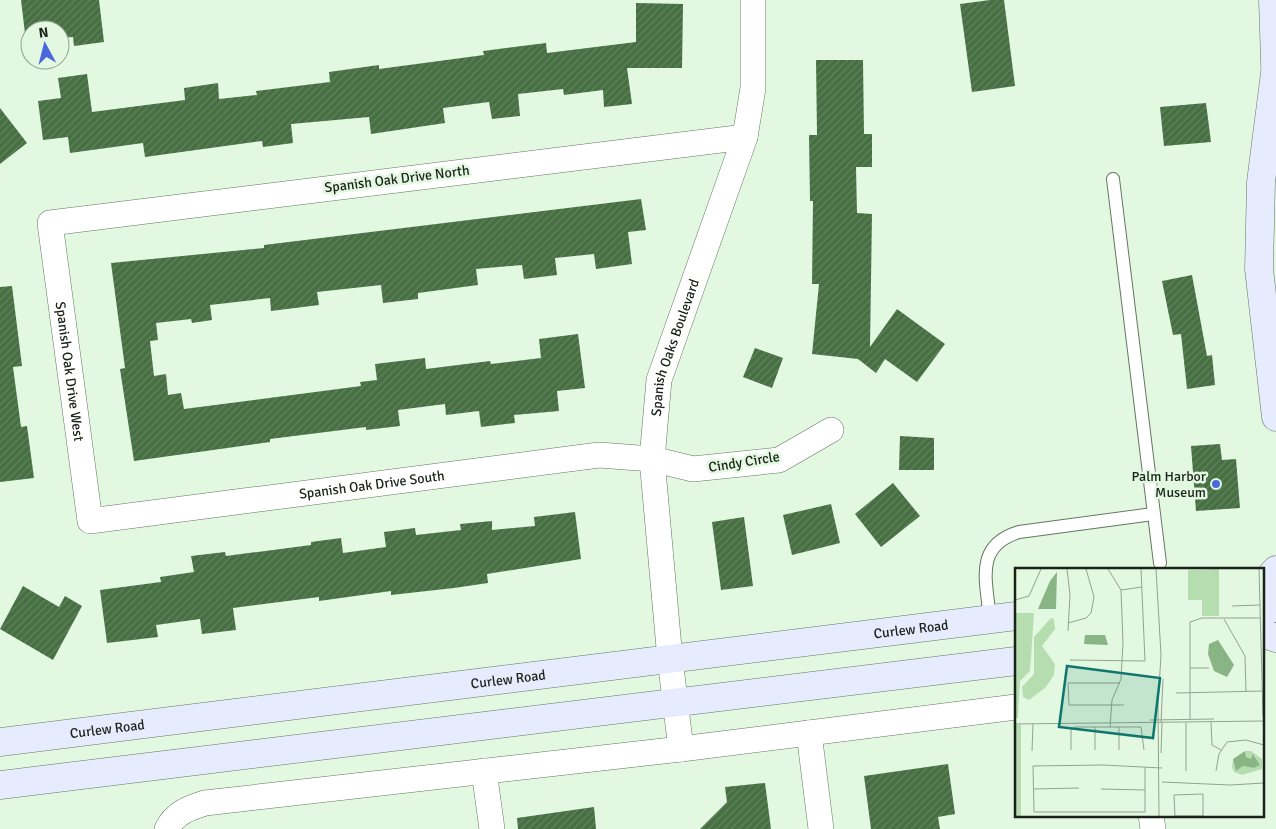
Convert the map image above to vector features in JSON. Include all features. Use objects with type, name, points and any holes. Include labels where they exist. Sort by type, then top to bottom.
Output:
[{"type":"main road","points":[[1273,0],[1276,104]]},
{"type":"main road","points":[[1276,76],[1261,182],[1259,269],[1276,417]]},
{"type":"main road","points":[[1264,611],[1276,607]]},
{"type":"main road","name":"Curlew Road","points":[[0,742],[1003,618]]},
{"type":"main road","points":[[1264,633],[1276,638]]},
{"type":"main road","points":[[923,673],[1003,644],[1015,643]]},
{"type":"main road","points":[[0,786],[1015,661]]},
{"type":"street","name":"Spanish Oaks Boulevard","points":[[681,749],[670,659],[652,459],[659,380],[745,136],[753,88],[752,0]]},
{"type":"street","name":"Spanish Oak Drive North","points":[[50,223],[745,136]]},
{"type":"street","name":"Spanish Oak Drive West","points":[[50,223],[90,521]]},
{"type":"street","name":"Cindy Circle","points":[[652,459],[693,469],[779,460],[831,430]]},
{"type":"street","name":"Spanish Oak Drive South","points":[[90,521],[599,455],[652,459]]},
{"type":"street","points":[[169,826],[186,809],[205,803],[681,749],[1015,707]]},
{"type":"street","points":[[809,733],[821,829]]},
{"type":"street","points":[[484,771],[492,829]]},
{"type":"street","points":[[1151,816],[1153,829]]},
{"type":"lane","points":[[1113,179],[1160,563]]},
{"type":"lane","points":[[1003,618],[986,564],[992,548],[1003,537],[1019,532],[1153,514]]},
{"type":"building","points":[[21,0],[99,0],[104,42],[74,46],[73,37],[70,37],[70,20],[23,20]]},
{"type":"building","points":[[1004,0],[1015,86],[972,92],[960,4]]},
{"type":"building","points":[[636,3],[683,4],[682,68],[627,68],[632,104],[604,107],[603,90],[564,95],[563,89],[518,94],[520,116],[492,119],[489,102],[443,108],[445,123],[371,134],[369,117],[291,124],[293,143],[263,147],[262,141],[145,157],[143,143],[70,153],[68,137],[43,140],[38,101],[61,98],[58,78],[87,74],[92,112],[185,100],[184,88],[218,83],[219,99],[257,95],[256,91],[330,82],[329,72],[379,65],[379,69],[484,55],[483,51],[546,43],[547,53],[636,42]]},
{"type":"building","points":[[816,60],[863,60],[864,134],[872,134],[872,167],[856,167],[857,213],[872,214],[870,347],[897,309],[945,344],[917,382],[885,359],[876,373],[858,359],[812,354],[819,284],[812,284],[813,201],[810,201],[809,135],[817,135]]},
{"type":"building","points":[[1206,103],[1211,142],[1164,146],[1160,107]]},
{"type":"building","points":[[0,108],[27,143],[0,164]]},
{"type":"building","points":[[641,199],[646,230],[628,232],[632,264],[596,269],[594,254],[555,258],[557,275],[524,279],[522,265],[476,269],[478,285],[418,293],[418,299],[383,303],[381,285],[317,292],[319,305],[271,311],[270,298],[210,305],[212,320],[192,323],[191,319],[156,323],[158,340],[150,341],[154,376],[166,374],[168,395],[181,393],[184,409],[361,386],[360,382],[377,380],[375,364],[425,358],[426,369],[490,361],[491,364],[541,358],[539,339],[578,334],[585,388],[557,391],[559,411],[514,415],[515,423],[481,427],[479,411],[446,415],[445,404],[398,410],[400,426],[366,430],[366,427],[270,439],[270,442],[134,461],[120,369],[125,368],[111,263],[264,248],[264,245]]},
{"type":"building","points":[[1192,275],[1207,356],[1212,355],[1215,385],[1187,389],[1181,334],[1173,335],[1162,281]]},
{"type":"building","points":[[12,286],[22,366],[13,367],[21,427],[27,426],[34,478],[0,482],[0,287]]},
{"type":"building","points":[[755,348],[783,358],[772,388],[743,377]]},
{"type":"building","points":[[900,436],[934,438],[934,470],[899,470]]},
{"type":"building","name":"Palm Harbor Museum","points":[[1220,444],[1222,460],[1236,459],[1240,508],[1196,511],[1191,446]]},
{"type":"building","points":[[893,483],[920,516],[881,547],[855,514]]},
{"type":"building","points":[[831,504],[840,543],[792,555],[783,515]]},
{"type":"building","points":[[575,512],[581,559],[487,574],[488,583],[454,588],[391,595],[391,591],[319,601],[319,597],[233,608],[236,630],[202,634],[200,619],[156,625],[158,637],[107,643],[100,590],[161,582],[160,577],[194,572],[191,556],[225,552],[226,556],[311,545],[311,542],[341,538],[343,553],[386,547],[384,532],[415,528],[416,535],[461,530],[460,524],[492,521],[492,530],[535,526],[534,517]]},
{"type":"building","points":[[744,517],[753,586],[721,590],[712,522]]},
{"type":"building","points":[[23,586],[59,607],[65,596],[82,606],[53,660],[0,629]]},
{"type":"building","points":[[948,764],[955,814],[938,817],[940,829],[871,829],[864,776]]},
{"type":"building","points":[[765,783],[771,829],[700,829],[727,802],[725,787]]},
{"type":"building","points":[[594,807],[596,829],[518,829],[517,818]]},
{"type":"place","name":"Palm Harbor Museum","points":[[1216,484]]}]
